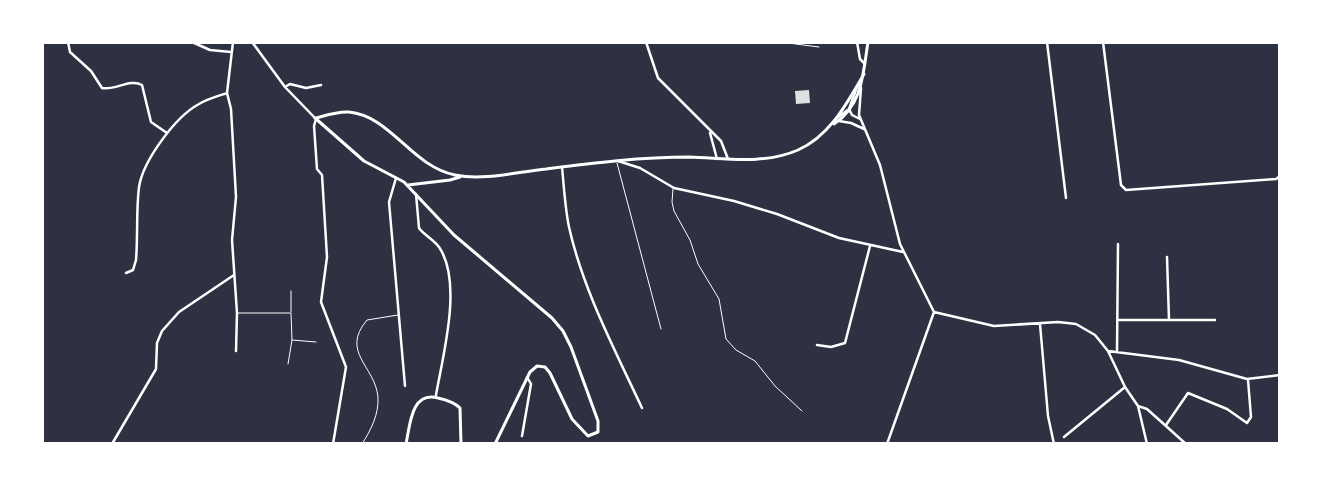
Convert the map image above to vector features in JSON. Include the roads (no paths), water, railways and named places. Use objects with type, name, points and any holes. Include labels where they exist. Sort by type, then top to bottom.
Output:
[{"type":"street","points":[[68,42],[70,52],[91,71],[102,88],[110,89],[134,83],[142,85],[151,122],[168,133]]},
{"type":"street","points":[[192,42],[210,50],[231,52]]},
{"type":"street","points":[[232,42],[227,93],[236,197],[232,230],[237,313],[236,351]]},
{"type":"street","points":[[252,42],[285,87],[316,119],[364,161],[396,176],[407,185],[444,226],[508,278],[564,331],[598,421],[599,430],[596,434],[588,436],[580,429],[545,367],[537,366],[527,378],[495,444]]},
{"type":"street","points":[[646,42],[654,71],[658,78],[720,141],[728,159]]},
{"type":"street","points":[[857,42],[860,59],[865,64]]},
{"type":"street","points":[[868,42],[859,113],[880,165],[903,252],[934,312],[887,444]]},
{"type":"street","points":[[1047,42],[1066,198]]},
{"type":"street","points":[[1103,42],[1121,184],[1126,190],[1276,180],[1280,176]]},
{"type":"street","points":[[837,120],[864,74]]},
{"type":"street","points":[[285,87],[290,84],[306,88],[321,85]]},
{"type":"street","points":[[857,87],[849,109],[852,115],[861,119]]},
{"type":"street","points":[[407,185],[450,180],[462,176],[496,174],[616,160],[718,158],[753,160],[790,153],[812,142],[837,120],[849,109],[861,88]]},
{"type":"street","points":[[126,273],[133,270],[136,260],[139,185],[150,162],[168,133],[183,116],[198,104],[227,93]]},
{"type":"street","points":[[849,109],[859,113]]},
{"type":"street","points":[[316,119],[341,112],[351,112],[382,125],[418,158],[432,167],[462,176]]},
{"type":"street","points":[[316,119],[314,126],[317,168],[322,175],[327,243],[322,302],[346,367],[333,444]]},
{"type":"street","points":[[837,120],[851,122],[866,129]]},
{"type":"street","points":[[710,131],[718,158]]},
{"type":"street","points":[[616,160],[640,168],[674,188],[734,201],[777,214],[839,238],[903,252]]},
{"type":"street","points":[[562,167],[568,225],[573,241],[594,301],[642,408]]},
{"type":"street","points":[[396,176],[388,202],[405,386]]},
{"type":"street","points":[[416,194],[419,228],[439,247],[451,288],[450,309],[436,395]]},
{"type":"street","points":[[1117,352],[1118,244]]},
{"type":"street","points":[[818,345],[831,347],[845,343],[870,246]]},
{"type":"street","points":[[1167,257],[1169,320]]},
{"type":"street","points":[[112,444],[156,369],[157,343],[165,326],[178,312],[234,275]]},
{"type":"street","points":[[934,312],[989,325],[1069,322],[1084,327],[1096,335],[1108,351],[1125,387],[1138,406],[1147,444]]},
{"type":"street","points":[[1118,320],[1214,320]]},
{"type":"street","points":[[1040,324],[1048,416],[1054,444]]},
{"type":"street","points":[[1108,351],[1178,360],[1248,380],[1280,375]]},
{"type":"street","points":[[522,436],[531,384],[527,378]]},
{"type":"street","points":[[1166,425],[1188,393],[1227,409],[1247,423],[1251,417],[1248,380]]},
{"type":"street","points":[[1064,437],[1125,387]]},
{"type":"street","points":[[406,444],[413,412],[418,403],[424,398],[434,397],[450,401],[460,408],[461,444]]},
{"type":"street","points":[[1138,406],[1147,409],[1186,444]]},
{"type":"lane","points":[[780,42],[819,47]]},
{"type":"lane","points":[[616,160],[661,329]]},
{"type":"lane","points":[[674,188],[672,202],[674,211],[690,240],[698,264],[719,299],[726,339],[736,350],[755,361],[775,386],[802,411]]},
{"type":"lane","points":[[288,364],[292,340],[291,291]]},
{"type":"lane","points":[[237,313],[291,313]]},
{"type":"lane","points":[[362,444],[373,424],[378,397],[376,386],[356,349],[356,339],[367,320],[398,315]]},
{"type":"lane","points":[[292,340],[316,342]]}]
